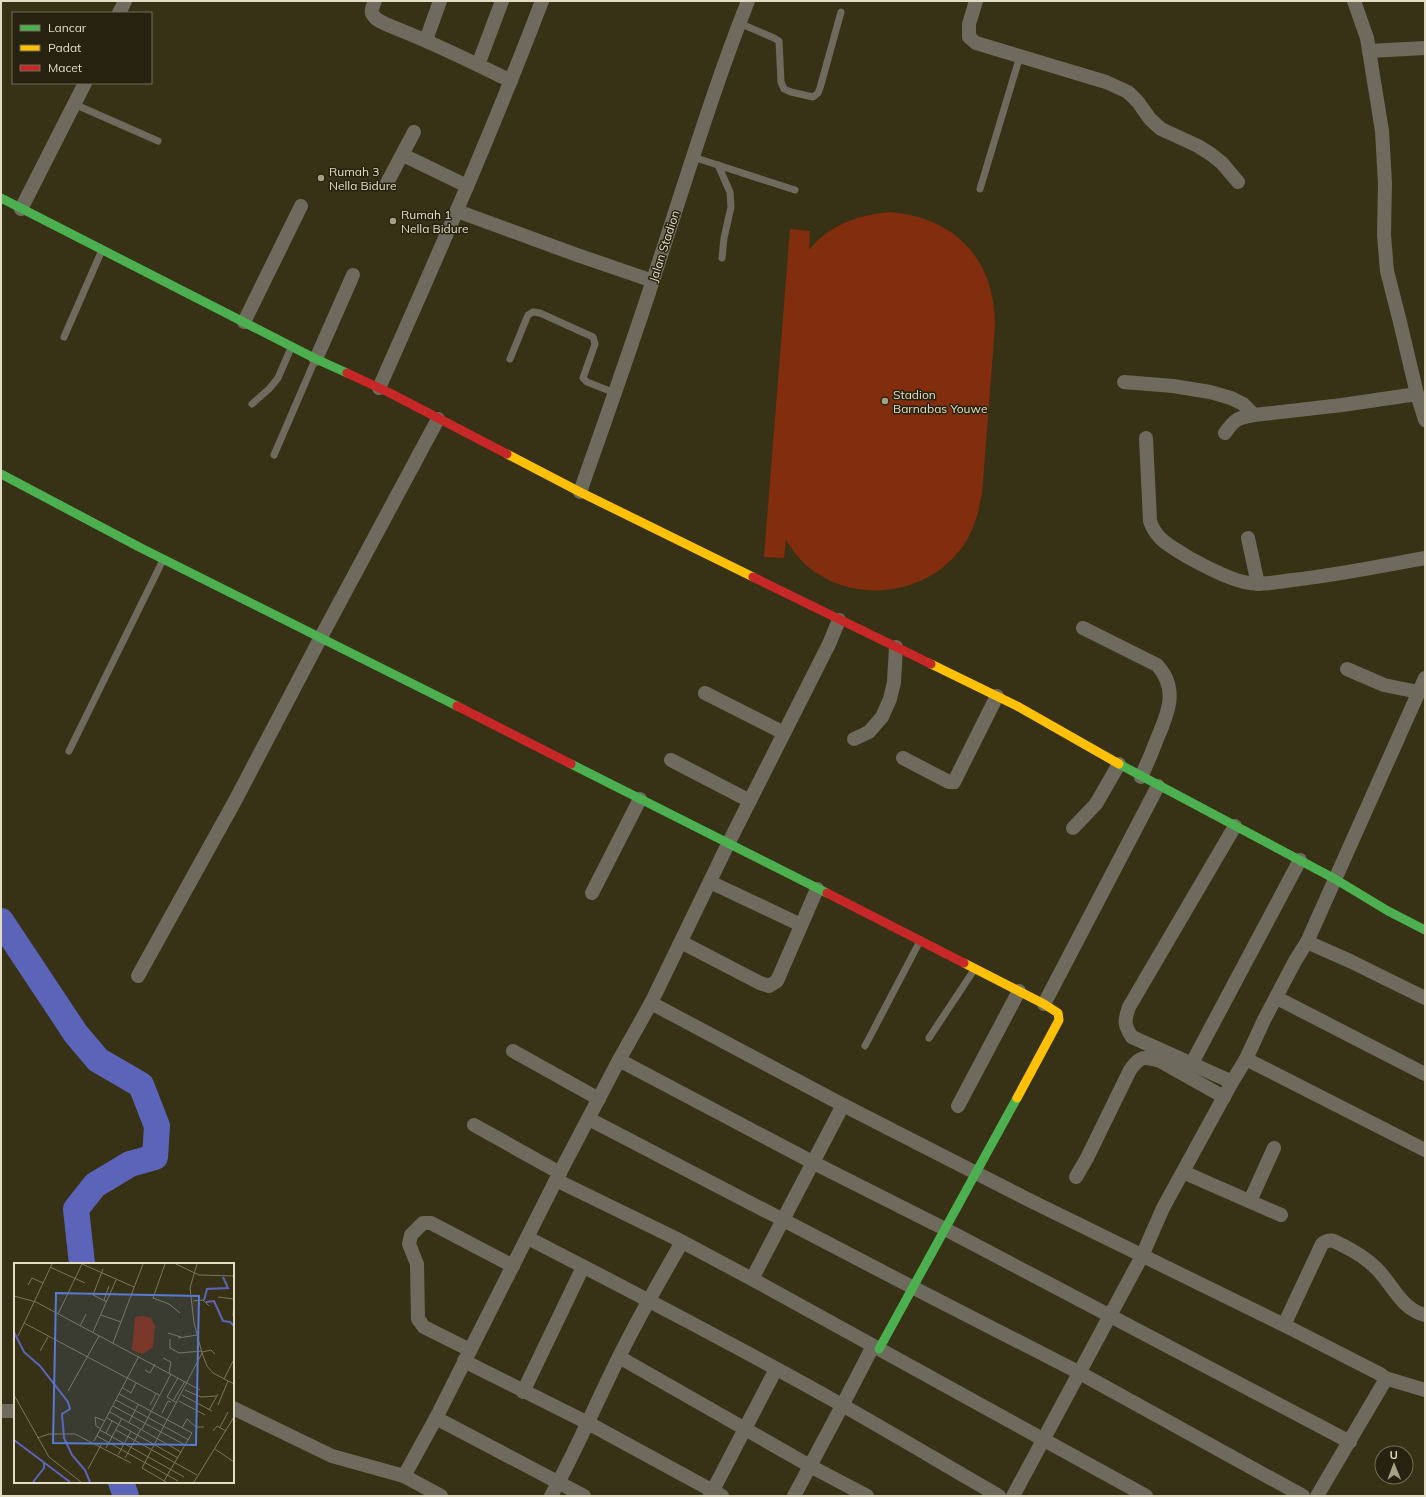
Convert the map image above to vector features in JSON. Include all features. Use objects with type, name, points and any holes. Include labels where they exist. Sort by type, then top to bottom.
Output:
[{"type":"street","points":[[120,12],[125,1]]},
{"type":"street","points":[[375,1],[372,11],[374,17],[385,24],[426,40],[511,81]]},
{"type":"street","points":[[426,40],[440,1]]},
{"type":"street","points":[[478,65],[502,1]]},
{"type":"street","points":[[379,388],[457,211],[511,81],[542,1]]},
{"type":"street","name":"Jalan Stadion","points":[[580,492],[653,281],[693,157],[748,1]]},
{"type":"street","points":[[976,1],[969,24],[969,37],[976,42],[1106,82],[1128,92],[1138,102],[1150,119],[1161,129],[1198,146],[1212,155],[1222,163],[1238,182]]},
{"type":"street","points":[[1354,1],[1367,38],[1382,131],[1385,183],[1384,235],[1387,271],[1417,394],[1425,420]]},
{"type":"street","points":[[1369,51],[1425,48]]},
{"type":"street","points":[[21,209],[84,84]]},
{"type":"street","points":[[388,183],[414,132]]},
{"type":"street","points":[[403,155],[467,186]]},
{"type":"street","points":[[1,198],[292,347],[379,388],[580,492],[1017,706],[1158,786],[1300,860],[1388,911],[1425,930]]},
{"type":"street","points":[[244,322],[301,206]]},
{"type":"street","points":[[457,211],[653,281]]},
{"type":"street","points":[[316,359],[353,275]]},
{"type":"street","points":[[1124,382],[1173,386],[1204,391],[1230,398],[1243,404],[1254,414]]},
{"type":"street","points":[[1225,432],[1240,417],[1254,414],[1342,405],[1417,394]]},
{"type":"street","points":[[138,976],[236,799],[320,637],[438,419]]},
{"type":"street","points":[[1146,438],[1150,521],[1152,529],[1161,541],[1197,562],[1244,582],[1258,584],[1329,576],[1425,558]]},
{"type":"street","points":[[1,474],[163,559],[975,968],[1044,1004],[1058,1013],[1059,1020],[977,1173],[842,1406],[794,1496]]},
{"type":"street","points":[[1248,538],[1258,584]]},
{"type":"street","points":[[404,1476],[436,1418],[619,1060],[651,1003],[839,620]]},
{"type":"street","points":[[1083,628],[1157,665],[1164,673],[1169,685],[1170,700],[1167,715],[1142,777]]},
{"type":"street","points":[[854,739],[869,732],[882,717],[890,699],[894,682],[896,647]]},
{"type":"street","points":[[1347,669],[1384,685],[1418,692]]},
{"type":"street","points":[[1013,1496],[1042,1439],[1080,1373],[1142,1256],[1163,1208],[1224,1096],[1246,1059],[1307,942],[1425,678]]},
{"type":"street","points":[[705,693],[784,733]]},
{"type":"street","points":[[903,758],[949,782],[954,782],[997,696]]},
{"type":"street","points":[[671,760],[750,801]]},
{"type":"street","points":[[1073,828],[1096,804],[1119,764]]},
{"type":"street","points":[[1044,1004],[1158,786]]},
{"type":"street","points":[[592,893],[640,799]]},
{"type":"street","points":[[1232,1082],[1132,1037],[1126,1029],[1125,1019],[1129,1007],[1235,826]]},
{"type":"street","points":[[1192,1063],[1300,860]]},
{"type":"street","points":[[710,882],[801,925]]},
{"type":"street","points":[[681,942],[760,983],[769,986],[777,982],[817,889]]},
{"type":"street","points":[[1307,942],[1350,961],[1425,998]]},
{"type":"street","points":[[958,1106],[1019,991]]},
{"type":"street","points":[[1277,998],[1425,1074]]},
{"type":"street","points":[[651,1003],[843,1105],[1142,1256],[1376,1370],[1385,1378],[1425,1390]]},
{"type":"street","points":[[513,1051],[599,1099]]},
{"type":"street","points":[[1076,1178],[1130,1070],[1137,1060],[1142,1058],[1150,1058],[1160,1061],[1224,1096]]},
{"type":"street","points":[[1246,1059],[1425,1150]]},
{"type":"street","points":[[619,1060],[1350,1442]]},
{"type":"street","points":[[752,1279],[843,1105]]},
{"type":"street","points":[[589,1119],[1080,1373],[1304,1496]]},
{"type":"street","points":[[474,1125],[558,1177],[752,1279],[1146,1496]]},
{"type":"street","points":[[1250,1201],[1274,1148]]},
{"type":"street","points":[[1183,1172],[1282,1215]]},
{"type":"street","points":[[513,1266],[431,1223],[423,1223],[411,1235],[409,1244],[417,1264],[418,1319],[424,1327],[523,1392],[588,1423],[715,1494],[776,1369]]},
{"type":"street","points":[[528,1238],[648,1300],[776,1369],[999,1496]]},
{"type":"street","points":[[1284,1325],[1322,1244],[1326,1240],[1332,1240],[1360,1254],[1378,1269],[1398,1297],[1407,1306],[1418,1313],[1425,1315]]},
{"type":"street","points":[[551,1496],[648,1300],[682,1242]]},
{"type":"street","points":[[523,1392],[583,1267]]},
{"type":"street","points":[[619,1357],[746,1428],[810,1466],[867,1496]]},
{"type":"street","points":[[1317,1496],[1350,1442],[1385,1378]]},
{"type":"street","points":[[234,1408],[332,1456],[404,1476],[441,1496]]},
{"type":"street","points":[[436,1418],[584,1496]]},
{"type":"lane","points":[[739,23],[779,41],[781,82],[784,89],[813,97],[818,93],[820,88],[841,12]]},
{"type":"lane","points":[[980,189],[1020,56]]},
{"type":"lane","points":[[74,104],[158,141]]},
{"type":"lane","points":[[693,157],[795,190]]},
{"type":"lane","points":[[718,165],[730,192],[731,207],[724,238],[722,258]]},
{"type":"lane","points":[[64,338],[102,250]]},
{"type":"lane","points":[[510,359],[528,315],[533,312],[540,313],[593,337],[595,344],[583,378],[587,382],[614,393]]},
{"type":"lane","points":[[252,404],[269,389],[278,378],[292,347]]},
{"type":"lane","points":[[274,455],[316,359]]},
{"type":"lane","points":[[69,751],[163,559]]},
{"type":"lane","points":[[865,1046],[920,941]]},
{"type":"lane","points":[[930,1038],[975,968]]},
{"type":"shaded area","points":[[889,212],[913,216],[933,222],[952,233],[967,246],[979,262],[988,281],[993,302],[995,326],[982,494],[980,506],[970,534],[953,559],[935,573],[915,583],[893,589],[870,590],[848,587],[827,579],[807,566],[786,540],[784,558],[764,557],[790,229],[810,231],[809,250],[826,234],[845,223],[877,213]]},
{"type":"waterway","points":[[1,921],[76,1034],[98,1060],[141,1085],[157,1126],[155,1157],[130,1164],[95,1185],[76,1209],[82,1263]]},
{"type":"waterway","points":[[121,1483],[126,1496]]},
{"type":"traffic: fast","points":[[1,198],[316,359],[347,373]]},
{"type":"traffic: fast","points":[[1,474],[141,548],[457,706]]},
{"type":"traffic: fast","points":[[571,764],[827,893]]},
{"type":"traffic: fast","points":[[1119,764],[1335,879],[1388,911],[1425,930]]},
{"type":"traffic: fast","points":[[879,1349],[1017,1098]]},
{"type":"traffic: slow","points":[[507,454],[580,492],[753,577]]},
{"type":"traffic: slow","points":[[931,664],[1017,706],[1119,764]]},
{"type":"traffic: slow","points":[[964,963],[1044,1004],[1058,1013],[1059,1020],[1017,1098]]},
{"type":"traffic: jam","points":[[347,373],[390,393],[507,454]]},
{"type":"traffic: jam","points":[[753,577],[931,664]]},
{"type":"traffic: jam","points":[[457,706],[571,764]]},
{"type":"traffic: jam","points":[[827,893],[964,963]]},
{"type":"place","name":"Rumah 3 Nella Bidure","points":[[321,178]]},
{"type":"place","name":"Rumah 1 Nella Bidure","points":[[393,221]]},
{"type":"place","name":"Stadion Barnabas Youwe","points":[[885,401]]}]
